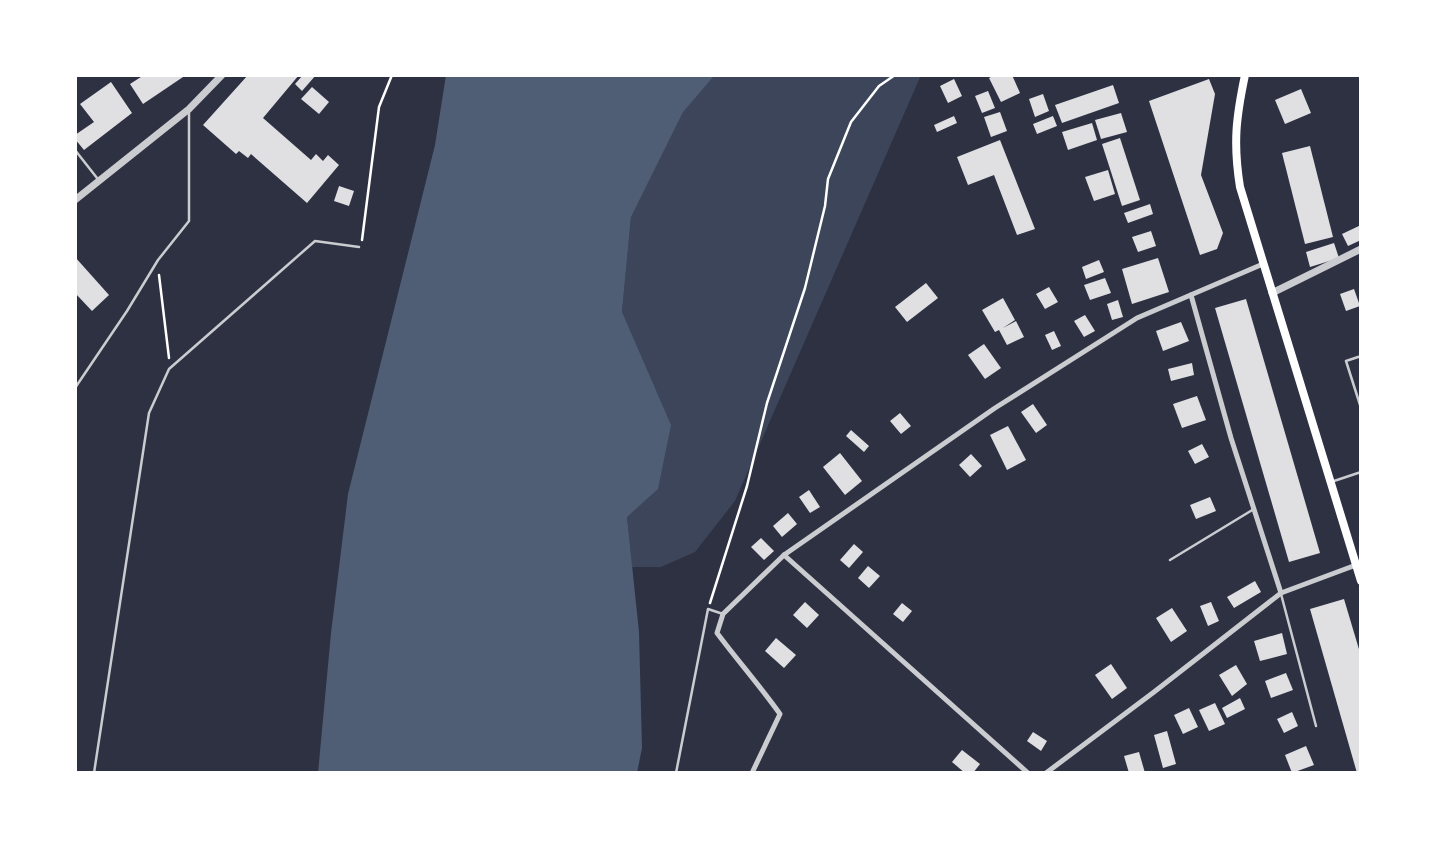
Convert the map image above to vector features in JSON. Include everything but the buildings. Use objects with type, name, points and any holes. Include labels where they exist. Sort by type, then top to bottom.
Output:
[{"type":"main road","points":[[1245,75],[1235,129],[1235,155],[1240,187],[1358,564],[1361,581]]},
{"type":"street","points":[[75,200],[189,109],[222,75]]},
{"type":"street","points":[[1272,293],[1361,249]]},
{"type":"street","points":[[752,773],[780,714],[756,679],[742,666],[717,633],[723,614],[784,555],[995,408],[1137,318],[1263,264]]},
{"type":"street","points":[[1191,295],[1281,593]]},
{"type":"street","points":[[784,555],[1028,773]]},
{"type":"street","points":[[1046,773],[1281,593],[1358,564]]},
{"type":"lane","points":[[75,388],[158,260],[189,221],[189,109]]},
{"type":"lane","points":[[75,150],[99,181]]},
{"type":"lane","points":[[94,773],[149,413],[169,369],[316,241],[359,247]]},
{"type":"lane","points":[[1361,356],[1346,362],[1361,408]]},
{"type":"lane","points":[[1331,482],[1361,472]]},
{"type":"lane","points":[[1170,560],[1254,509]]},
{"type":"lane","points":[[1281,593],[1316,726]]},
{"type":"lane","points":[[676,773],[708,609],[723,614]]},
{"type":"path","points":[[359,247],[363,238],[379,107],[393,75]]},
{"type":"path","points":[[708,609],[747,486],[767,403],[805,288],[825,206],[828,179],[851,122],[879,86],[895,75]]},
{"type":"path","points":[[158,260],[168,338],[169,369]]},
{"type":"shaded area","points":[[446,75],[715,75],[683,112],[631,217],[622,312],[671,425],[658,489],[627,517],[639,632],[642,748],[637,773],[318,773],[348,494],[435,145]]},
{"type":"shaded area","points":[[715,75],[921,75],[735,501],[695,552],[661,567],[632,567],[627,516],[650,496],[622,312],[631,216],[683,111]]}]
